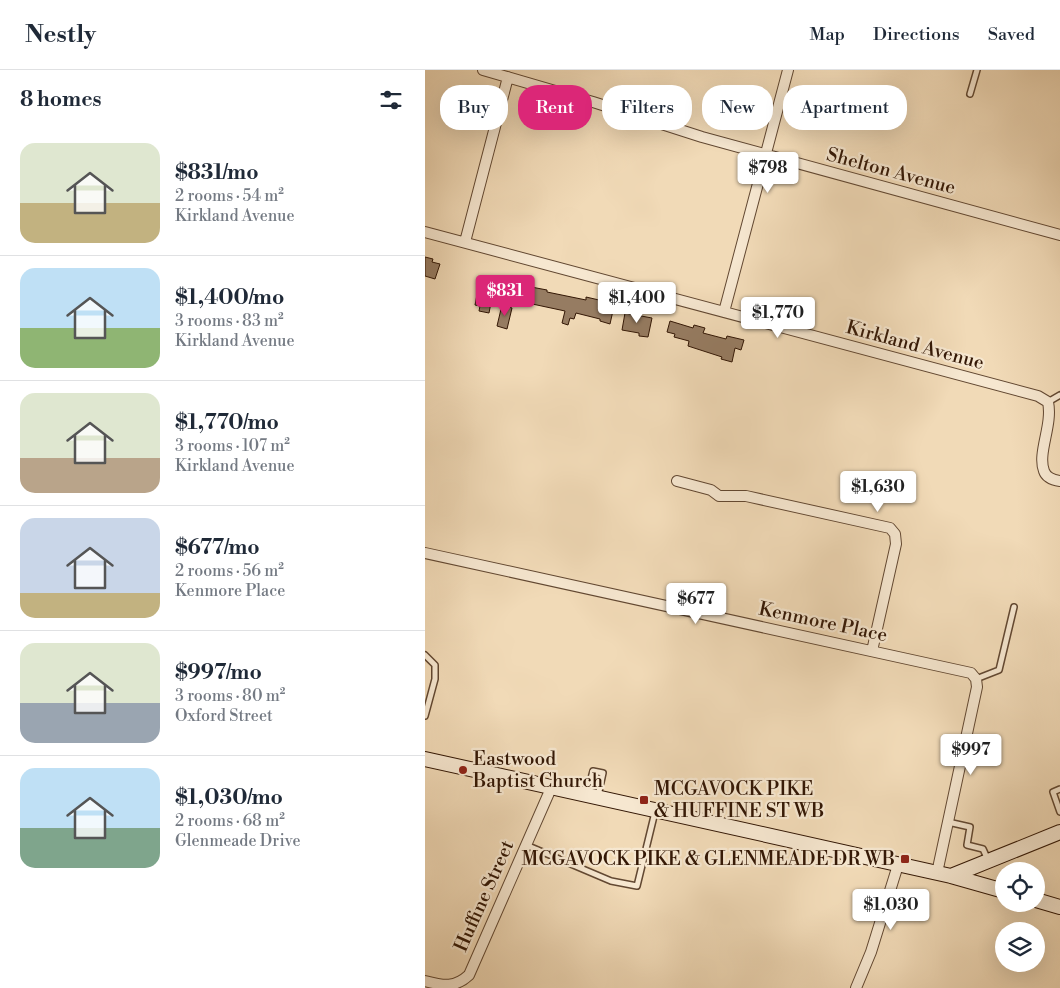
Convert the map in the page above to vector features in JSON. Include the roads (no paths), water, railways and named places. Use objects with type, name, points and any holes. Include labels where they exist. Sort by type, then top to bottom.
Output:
[{"type":"street","name":"Shelton Avenue","points":[[483,70],[509,73],[702,137],[1060,235]]},
{"type":"street","points":[[723,312],[788,70]]},
{"type":"street","points":[[465,242],[509,73]]},
{"type":"street","name":"Kirkland Avenue","points":[[425,232],[1039,396],[1048,402]]},
{"type":"street","points":[[1048,402],[1050,412],[1042,458],[1043,470],[1050,478],[1060,481]]},
{"type":"street","points":[[677,481],[711,490],[719,496],[746,496],[890,528],[895,534],[896,544],[873,651]]},
{"type":"street","name":"Kenmore Place","points":[[425,553],[967,672],[971,673],[976,679]]},
{"type":"street","points":[[944,874],[948,822],[977,687],[976,679]]},
{"type":"street","points":[[425,759],[944,874],[995,888]]},
{"type":"street","name":"Huffine Street","points":[[425,981],[450,988],[459,987],[469,975],[552,786]]},
{"type":"street","points":[[944,874],[988,861],[1060,832]]},
{"type":"street","points":[[856,988],[871,952],[898,865]]},
{"type":"street","points":[[1045,903],[1060,907]]},
{"type":"lane","points":[[970,94],[977,70]]},
{"type":"lane","points":[[1048,402],[1060,395]]},
{"type":"lane","points":[[976,679],[999,670],[1014,607]]},
{"type":"lane","points":[[425,656],[435,665],[435,679],[425,716]]},
{"type":"lane","points":[[1060,789],[1053,792],[1060,812]]},
{"type":"lane","points":[[526,845],[611,881],[637,886],[655,810]]},
{"type":"lane","points":[[948,822],[970,827],[967,845],[983,849],[988,861]]},
{"type":"place","name":"Eastwood Baptist Church","points":[[463,770]]},
{"type":"place","name":"MCGAVOCK PIKE & HUFFINE ST WB","points":[[644,800]]},
{"type":"place","name":"MCGAVOCK PIKE & GLENMEADE DR WB","points":[[905,859]]}]
